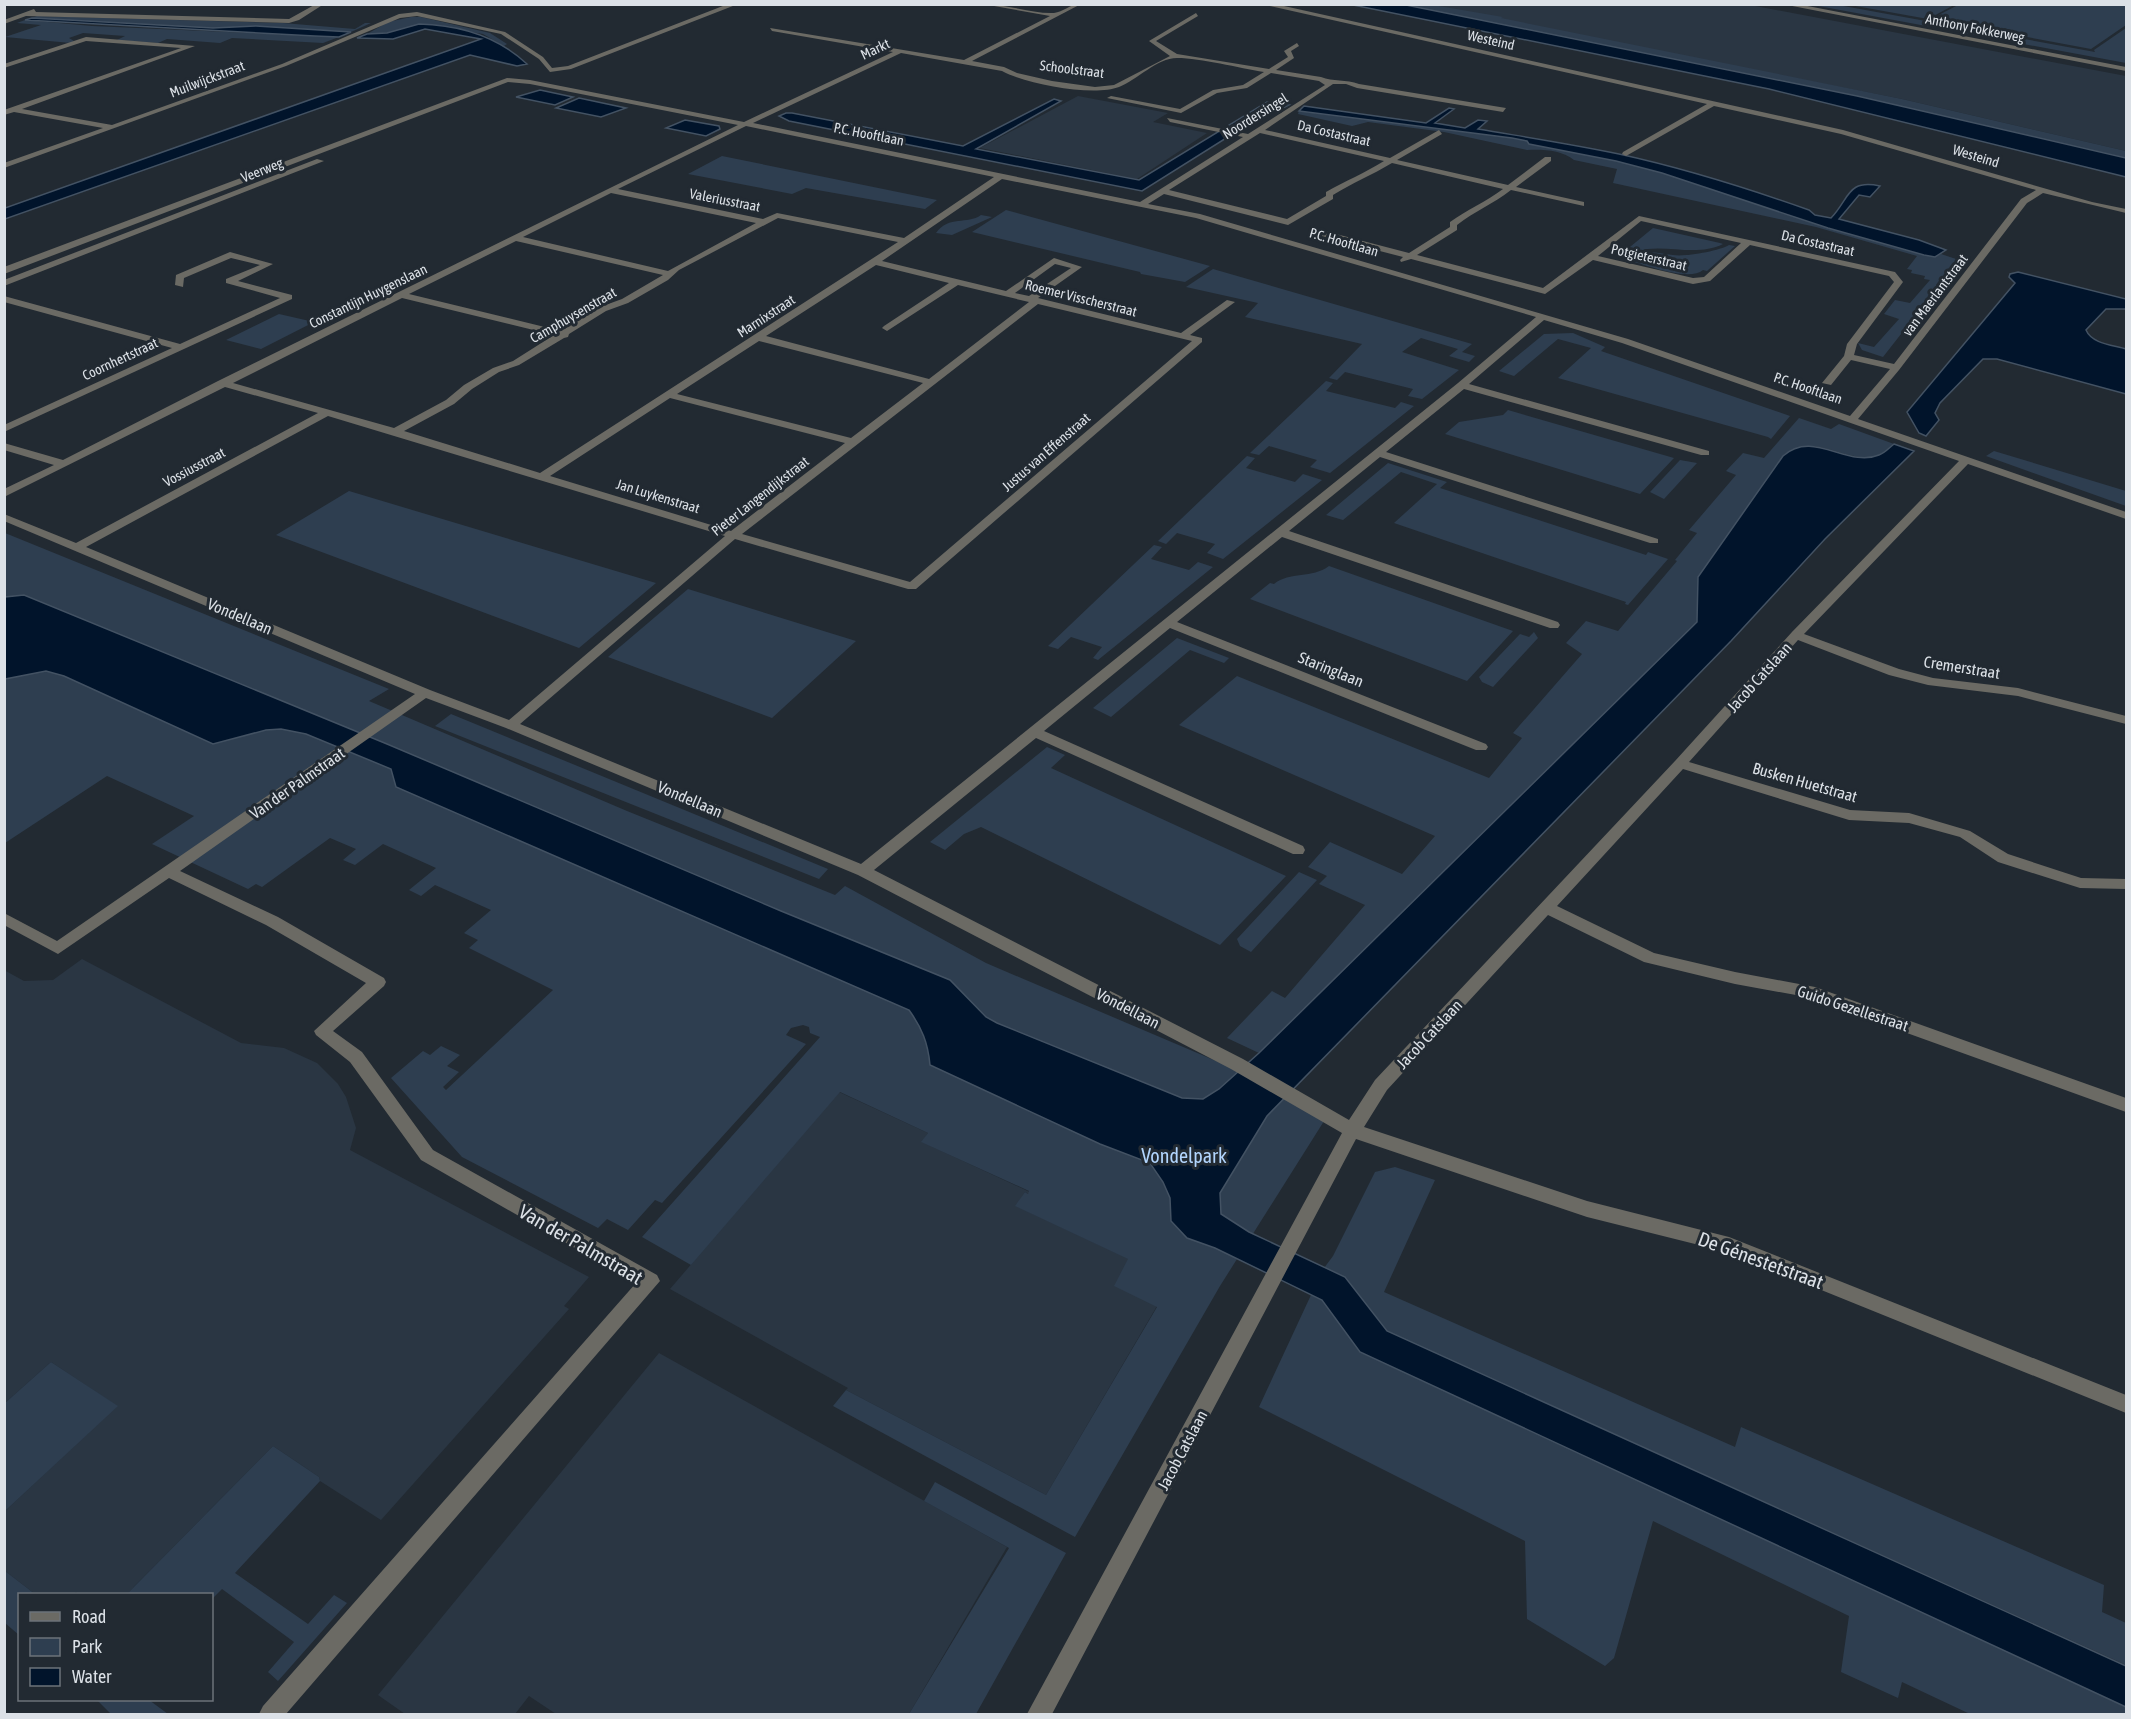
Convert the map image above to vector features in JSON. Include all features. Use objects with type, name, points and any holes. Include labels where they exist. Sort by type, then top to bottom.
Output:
[{"type":"street","points":[[26,14],[289,21],[297,19],[321,4]]},
{"type":"street","points":[[421,4],[416,8],[417,14],[503,33],[541,58],[550,70]]},
{"type":"street","points":[[550,70],[569,68],[735,4]]},
{"type":"street","points":[[986,4],[1057,15]]},
{"type":"street","points":[[966,62],[1078,4]]},
{"type":"street","name":"Westeind","points":[[1264,4],[1843,132],[2042,190],[2127,211]]},
{"type":"street","name":"Anthony Fokkerweg","points":[[1785,4],[2127,69]]},
{"type":"street","points":[[4,22],[42,8]]},
{"type":"street","name":"Muilwijckstraat","points":[[4,166],[116,128],[284,65],[399,16],[417,14]]},
{"type":"street","points":[[1196,15],[1152,41],[1167,49],[1174,56],[1270,71]]},
{"type":"street","name":"Markt","points":[[772,29],[900,51]]},
{"type":"street","points":[[4,66],[86,39],[192,46],[7,110]]},
{"type":"street","name":"Schoolstraat","points":[[1111,98],[1181,111],[1215,91],[1245,87],[1292,57],[1287,51],[1297,45]]},
{"type":"street","name":"Schoolstraat","points":[[900,51],[1004,69],[1015,75],[1096,89],[1114,87],[1163,59],[1174,56]]},
{"type":"street","name":"Markt","points":[[744,125],[900,51]]},
{"type":"street","points":[[358,146],[464,104],[546,76],[550,70]]},
{"type":"street","name":"Noordersingel","points":[[1142,204],[1244,135],[1257,130],[1330,85],[1328,82],[1270,71]]},
{"type":"street","name":"Veerweg","points":[[4,271],[507,80],[530,82]]},
{"type":"street","name":"P.C. Hooftlaan","points":[[530,82],[1197,216],[1388,270],[1649,349],[2127,516]]},
{"type":"street","points":[[1328,82],[1347,82],[1357,86],[1503,110]]},
{"type":"street","points":[[1626,154],[1712,104]]},
{"type":"street","points":[[7,110],[116,128]]},
{"type":"street","points":[[1170,120],[1244,135]]},
{"type":"street","name":"Constantijn Huygenslaan","points":[[4,494],[222,383],[744,125]]},
{"type":"street","name":"Da Costastraat","points":[[1257,130],[1581,204]]},
{"type":"street","points":[[1389,160],[1439,132]]},
{"type":"street","name":"Veerweg","points":[[4,284],[326,159]]},
{"type":"street","points":[[1388,270],[1454,228],[1453,224],[1476,207],[1485,206],[1548,159]]},
{"type":"street","name":"P.C. Hooftlaan","points":[[1162,191],[1288,222],[1330,197],[1329,194],[1350,181],[1361,178],[1389,160]]},
{"type":"street","name":"Marnixstraat","points":[[542,476],[875,262],[904,240],[1001,176]]},
{"type":"street","name":"Valeriusstraat","points":[[610,190],[764,222],[777,215],[904,240]]},
{"type":"street","name":"van Maerlantstraat","points":[[1852,420],[1896,368],[2024,201],[2042,190]]},
{"type":"street","name":"Da Costastraat","points":[[1640,218],[1892,274],[1899,282],[1882,308],[1852,344],[1849,357],[1827,383]]},
{"type":"street","name":"Potgieterstraat","points":[[1591,257],[1640,218]]},
{"type":"street","name":"Camphuysenstraat","points":[[395,432],[450,402],[468,387],[496,370],[516,363],[596,314],[635,295],[707,251],[764,222]]},
{"type":"street","name":"P.C. Hooftlaan","points":[[1313,231],[1545,291],[1591,257]]},
{"type":"street","points":[[515,238],[669,274]]},
{"type":"street","name":"Potgieterstraat","points":[[1591,257],[1693,281],[1707,279],[1749,241]]},
{"type":"street","points":[[180,285],[179,277],[230,255],[269,264],[229,281],[289,297],[180,347]]},
{"type":"street","name":"Pieter Langendijkstraat","points":[[511,725],[734,535],[1078,267],[1054,261],[1006,294]]},
{"type":"street","name":"Roemer Visscherstraat","points":[[875,262],[1199,340]]},
{"type":"street","points":[[887,328],[956,282]]},
{"type":"street","points":[[401,295],[565,335]]},
{"type":"street","name":"Coornhertstraat","points":[[6,300],[180,347]]},
{"type":"street","points":[[1182,336],[1230,302]]},
{"type":"street","points":[[863,871],[1462,385],[1543,316]]},
{"type":"street","points":[[757,337],[932,382]]},
{"type":"street","name":"Justus van Effenstraat","points":[[912,586],[1199,340]]},
{"type":"street","name":"Coornhertstraat","points":[[4,429],[180,347]]},
{"type":"street","points":[[1849,357],[1896,368]]},
{"type":"street","points":[[222,383],[395,432]]},
{"type":"street","points":[[1462,385],[1705,453]]},
{"type":"street","points":[[667,394],[854,442]]},
{"type":"street","name":"Vossiusstraat","points":[[76,547],[327,413]]},
{"type":"street","name":"Jan Luykenstraat","points":[[395,432],[734,535],[912,586]]},
{"type":"street","points":[[4,446],[64,464]]},
{"type":"street","points":[[1377,453],[1654,541]]},
{"type":"street","name":"Jacob Catslaan","points":[[1039,1714],[1352,1130],[1381,1085],[1680,764],[1796,635],[1966,460]]},
{"type":"street","name":"Vondellaan","points":[[4,517],[425,693],[511,725],[863,871],[1237,1064],[1352,1130]]},
{"type":"street","points":[[1280,532],[1554,625]]},
{"type":"street","name":"Staringlaan","points":[[1168,623],[1480,747]]},
{"type":"street","name":"Cremerstraat","points":[[1796,635],[1894,672],[1933,682],[2018,692],[2127,720]]},
{"type":"street","name":"Van der Palmstraat","points":[[4,918],[58,948],[425,693]]},
{"type":"street","points":[[1035,732],[1298,850]]},
{"type":"street","name":"Busken Huetstraat","points":[[1680,764],[1849,815],[1909,818],[1965,834],[2003,858],[2080,883],[2127,884]]},
{"type":"street","name":"Van der Palmstraat","points":[[168,872],[272,921],[378,982],[322,1031],[356,1058],[426,1155],[650,1281],[271,1714]]},
{"type":"street","name":"Guido Gezellestraat","points":[[1545,907],[1650,958],[1735,978],[1809,991],[2127,1105]]},
{"type":"street","name":"De Génestetstraat","points":[[1352,1130],[1587,1209],[1729,1245],[2127,1404]]},
{"type":"shaded area","points":[[1422,5],[1750,5],[2126,76],[2126,151],[1902,99]]},
{"type":"shaded area","points":[[1078,96],[1168,113],[1153,122],[1207,133],[1137,179],[980,148]]},
{"type":"shaded area","points":[[82,959],[241,1043],[284,1048],[317,1063],[338,1084],[346,1097],[356,1128],[350,1150],[589,1277],[564,1306],[569,1309],[381,1520],[320,1481],[319,1477],[273,1446],[128,1593],[34,1593],[5,1571],[5,1511],[117,1406],[51,1362],[5,1403],[4,970],[24,981],[53,980]]},
{"type":"shaded area","points":[[839,1092],[928,1133],[922,1142],[1030,1192],[1028,1194],[1025,1192],[1016,1206],[1129,1259],[1157,1306],[1046,1495],[846,1390],[848,1388],[670,1289]]},
{"type":"shaded area","points":[[659,1353],[1007,1547],[909,1714],[556,1714],[529,1696],[515,1714],[405,1714],[378,1695]]},
{"type":"green space","points":[[1406,5],[1433,5],[1503,17],[1501,18],[1902,99],[2126,151],[2126,158],[1857,96]]},
{"type":"green space","points":[[1813,5],[1838,5],[2095,52],[2094,50],[2126,28],[2126,63]]},
{"type":"green space","points":[[1850,5],[1954,5],[1928,19]]},
{"type":"green space","points":[[1958,5],[2126,5],[2126,25],[2091,49],[1931,19]]},
{"type":"green space","points":[[37,16],[283,23],[355,29],[365,23],[371,23],[351,32],[256,26],[213,28],[32,18]]},
{"type":"green space","points":[[421,17],[490,33],[507,44],[504,46],[483,34],[424,24],[387,33],[367,34],[388,22]]},
{"type":"green space","points":[[25,20],[92,26],[339,37],[323,43],[232,38],[220,43],[167,39],[158,43],[117,40],[125,36],[83,33],[69,38],[74,41],[71,43],[5,37],[41,25],[17,23]]},
{"type":"green space","points":[[1299,111],[1528,141],[1530,144],[1616,161],[1662,173],[1828,228],[1924,255],[1935,257],[1941,254],[1959,260],[1883,357],[1862,350],[1858,343],[1874,347],[1899,319],[1884,314],[1895,300],[1910,303],[1930,280],[1924,279],[1925,276],[1911,273],[1912,270],[1907,269],[1917,256],[1816,227],[1613,183],[1617,169],[1574,160],[1558,152],[1527,150],[1444,132],[1368,122],[1352,126],[1298,114]]},
{"type":"green space","points":[[722,156],[937,200],[925,209],[806,188],[792,194],[688,174]]},
{"type":"green space","points":[[1006,210],[1210,266],[1185,282],[1141,274],[972,232]]},
{"type":"green space","points":[[981,215],[992,217],[952,235],[936,233],[941,227],[952,222],[970,220]]},
{"type":"green space","points":[[1653,228],[1723,244],[1714,248],[1695,250],[1647,249],[1619,256]]},
{"type":"green space","points":[[1729,245],[1735,246],[1707,271],[1696,273],[1667,271],[1628,260],[1645,253],[1685,255]]},
{"type":"green space","points":[[1213,269],[1472,344],[1462,352],[1475,356],[1469,362],[1449,356],[1458,349],[1421,338],[1402,352],[1459,370],[1422,399],[1408,396],[1413,389],[1345,372],[1337,380],[1329,378],[1362,344],[1245,317],[1258,303],[1186,287]]},
{"type":"green space","points":[[279,314],[314,322],[261,349],[226,340]]},
{"type":"green space","points":[[1573,333],[1605,347],[1601,351],[1790,416],[1771,439],[1558,378],[1591,348],[1558,339],[1514,376],[1499,371],[1544,334]]},
{"type":"green space","points":[[1326,381],[1333,383],[1326,391],[1395,408],[1401,402],[1414,406],[1330,473],[1310,467],[1317,460],[1269,446],[1259,455],[1250,453]]},
{"type":"green space","points":[[1508,410],[1674,458],[1640,494],[1445,434],[1459,422],[1503,415]]},
{"type":"green space","points":[[1799,418],[1831,429],[1839,424],[1894,444],[1881,454],[1867,457],[1806,446],[1783,456],[1698,577],[1697,622],[1259,1053],[1227,1038],[1272,991],[1285,998],[1365,905],[1319,884],[1327,876],[1308,867],[1330,842],[1402,874],[1435,836],[1179,725],[1237,676],[1489,778],[1522,738],[1513,733],[1582,654],[1566,643],[1586,621],[1618,631],[1677,561],[1675,560],[1697,533],[1689,530],[1736,475],[1726,471],[1743,453],[1764,458]]},
{"type":"green space","points":[[1994,451],[2126,491],[2126,506],[1986,456]]},
{"type":"green space","points":[[1247,456],[1255,458],[1246,468],[1295,482],[1303,474],[1322,480],[1223,559],[1207,553],[1215,544],[1177,533],[1166,544],[1158,541]]},
{"type":"green space","points":[[1680,460],[1697,463],[1664,499],[1650,492]]},
{"type":"green space","points":[[1388,463],[1447,482],[1440,488],[1646,555],[1648,552],[1668,559],[1628,605],[1625,604],[1626,602],[1394,523],[1437,484],[1401,472],[1343,520],[1326,515]]},
{"type":"green space","points":[[349,491],[656,583],[579,648],[276,535]]},
{"type":"green space","name":"Vondelpark","points":[[5,533],[389,689],[369,701],[627,811],[835,895],[845,886],[986,963],[1331,1110],[1220,1286],[1075,1537],[833,1406],[846,1390],[1046,1495],[1157,1307],[1114,1286],[1128,1259],[1015,1206],[1025,1192],[1028,1194],[1029,1191],[921,1142],[928,1133],[840,1092],[691,1265],[642,1237],[820,1037],[810,1033],[809,1027],[803,1025],[791,1028],[786,1035],[806,1044],[662,1203],[655,1200],[628,1230],[607,1219],[598,1228],[462,1157],[391,1078],[423,1051],[430,1055],[441,1046],[460,1055],[447,1066],[459,1072],[443,1087],[446,1090],[553,990],[469,948],[478,940],[464,933],[491,910],[435,885],[421,896],[409,890],[436,868],[383,844],[355,865],[343,860],[356,849],[330,838],[262,887],[256,884],[248,889],[152,844],[194,816],[107,776],[5,843]]},
{"type":"green space","points":[[1154,545],[1162,547],[1151,559],[1189,570],[1198,562],[1213,567],[1098,660],[1093,658],[1102,647],[1071,637],[1058,649],[1048,646]]},
{"type":"green space","points":[[1329,566],[1513,631],[1467,681],[1250,599],[1270,583],[1274,584],[1280,580],[1322,570]]},
{"type":"green space","points":[[688,589],[856,641],[772,718],[608,657]]},
{"type":"green space","points":[[1534,632],[1538,638],[1493,687],[1482,682],[1479,677],[1520,634],[1529,637]]},
{"type":"green space","points":[[1177,638],[1229,658],[1224,663],[1190,650],[1111,717],[1093,708]]},
{"type":"green space","points":[[451,714],[828,869],[819,879],[435,726]]},
{"type":"green space","points":[[1047,747],[1065,755],[1051,768],[1286,876],[1220,945],[981,827],[964,834],[945,850],[930,842]]},
{"type":"green space","points":[[1299,872],[1317,880],[1251,952],[1240,946],[1237,939]]},
{"type":"green space","points":[[1395,1167],[1435,1180],[1384,1292],[1735,1447],[1741,1427],[2104,1585],[2102,1612],[2126,1623],[2126,1665],[1387,1331],[1345,1277],[1324,1268],[1333,1256],[1375,1172]]},
{"type":"green space","points":[[1311,1295],[1322,1300],[1360,1352],[2126,1707],[2126,1714],[1970,1714],[1902,1682],[1898,1698],[1841,1672],[1849,1616],[1653,1521],[1614,1658],[1605,1666],[1527,1619],[1525,1541],[1259,1407]]},
{"type":"green space","points":[[51,1362],[118,1406],[5,1511],[5,1403]]},
{"type":"green space","points":[[273,1446],[319,1477],[320,1481],[235,1573],[308,1624],[334,1595],[347,1603],[278,1681],[268,1672],[294,1642],[222,1589],[213,1598],[213,1593],[128,1593]]},
{"type":"green space","points":[[935,1482],[1066,1553],[976,1714],[909,1714],[1009,1548],[924,1501]]},
{"type":"green space","points":[[5,1571],[34,1593],[18,1593],[18,1634],[5,1623]]},
{"type":"green space","points":[[98,1701],[150,1701],[168,1714],[111,1714]]},
{"type":"water","points":[[1353,5],[1406,5],[1857,96],[2126,158],[2126,177],[1769,89]]},
{"type":"water","points":[[32,18],[213,28],[256,26],[351,32],[339,37],[25,20]]},
{"type":"water","points":[[419,24],[449,27],[477,34],[503,46],[527,64],[517,66],[470,55],[5,219],[5,208],[481,39],[425,29],[393,39],[357,38]]},
{"type":"water","points":[[540,90],[573,97],[555,105],[516,97]]},
{"type":"water","points":[[579,98],[626,108],[601,117],[556,108]]},
{"type":"water","points":[[1054,99],[1061,101],[976,149],[1139,180],[1267,102],[1289,105],[1281,109],[1274,108],[1142,191],[789,121],[779,116],[792,113],[963,146]]},
{"type":"water","points":[[1304,106],[1426,123],[1449,108],[1454,109],[1435,123],[1465,128],[1478,120],[1487,121],[1478,129],[1601,150],[1667,166],[1739,186],[1809,210],[1815,215],[1831,218],[1855,188],[1861,185],[1880,186],[1870,197],[1859,195],[1839,219],[1919,240],[1946,250],[1935,257],[1924,255],[1828,228],[1662,173],[1616,161],[1529,144],[1527,141],[1299,111]]},
{"type":"water","points":[[685,120],[719,126],[720,129],[706,136],[666,128]]},
{"type":"water","points":[[2018,272],[2126,299],[2126,309],[2106,309],[2086,330],[2098,341],[2126,349],[2126,394],[1997,359],[1983,359],[1940,403],[1935,413],[1939,420],[1926,436],[1919,433],[1907,412],[2015,283],[2009,277],[2010,274]]},
{"type":"water","points":[[1894,444],[1914,451],[1825,539],[1731,641],[1267,1116],[1220,1193],[1221,1214],[1249,1232],[1345,1277],[1387,1331],[2126,1666],[2126,1707],[1360,1352],[1322,1300],[1215,1248],[1187,1238],[1171,1221],[1170,1198],[1163,1182],[1150,1163],[1100,1144],[930,1065],[924,1036],[909,1010],[396,787],[391,769],[306,734],[281,729],[266,730],[213,744],[64,676],[46,671],[5,679],[5,597],[24,595],[950,980],[986,1017],[997,1023],[1182,1098],[1203,1099],[1219,1089],[1259,1053],[1697,622],[1698,577],[1783,456],[1794,449],[1806,446],[1867,458],[1885,452]]}]
